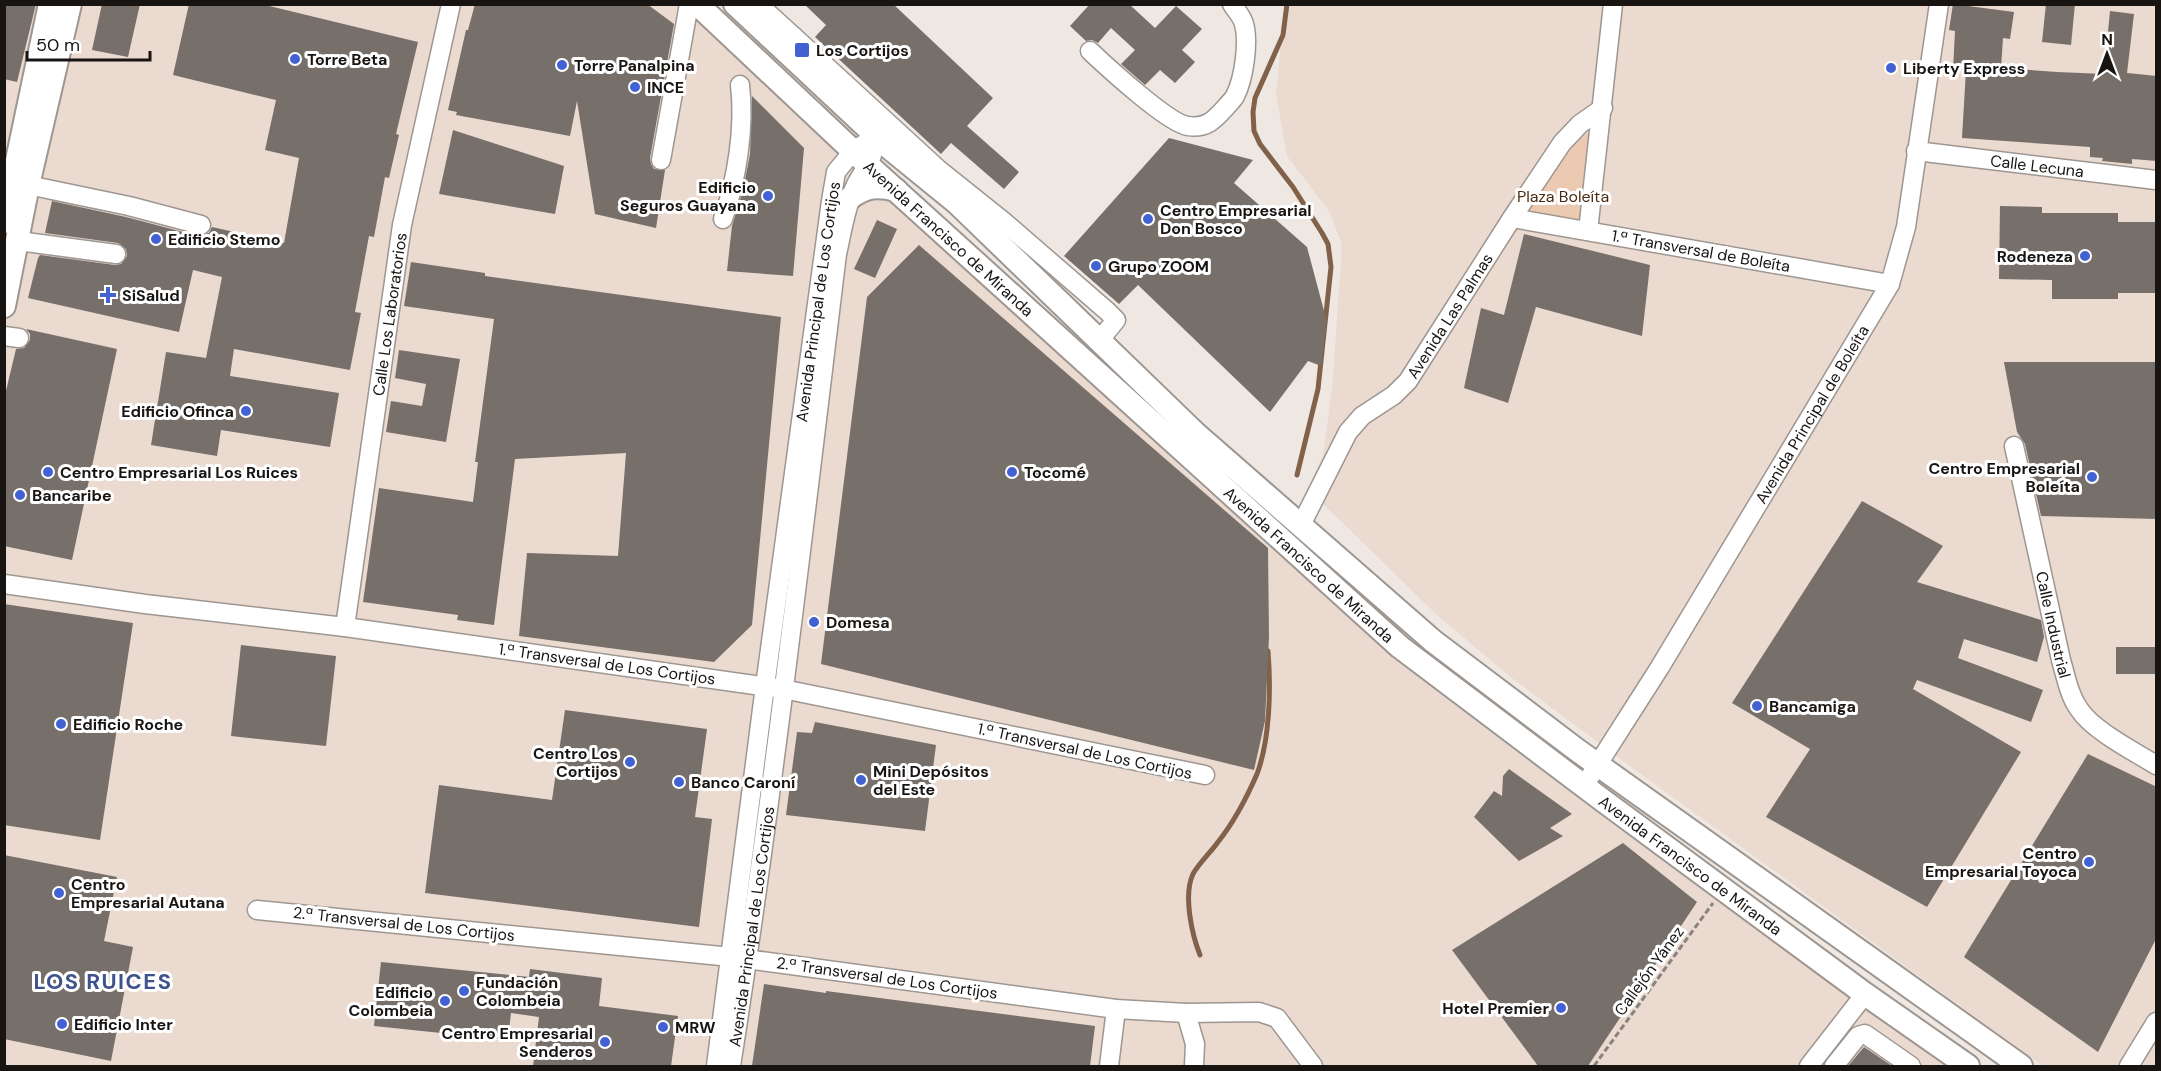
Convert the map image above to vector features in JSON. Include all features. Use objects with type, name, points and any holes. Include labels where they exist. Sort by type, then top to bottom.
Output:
[{"type":"main road","points":[[5,217],[11,156],[50,4]]},
{"type":"main road","points":[[4,306],[28,185],[70,4]]},
{"type":"main road","name":"Avenida Francisco de Miranda","points":[[697,4],[861,159],[1400,647],[1865,994],[1968,1066]]},
{"type":"main road","name":"Avenida Francisco de Miranda","points":[[735,4],[877,136],[928,170],[956,193],[1099,341],[1194,433],[1434,641],[1599,765],[2021,1066]]},
{"type":"main road","points":[[850,198],[859,191],[879,186],[896,190]]},
{"type":"street","name":"Calle Los Laboratorios","points":[[345,627],[402,225],[451,4]]},
{"type":"street","points":[[661,160],[689,4]]},
{"type":"street","name":"Avenida Francisco de Miranda","points":[[758,4],[859,97],[928,170]]},
{"type":"street","points":[[1090,51],[1122,80],[1180,125],[1202,126],[1213,122],[1235,97],[1241,75],[1246,51],[1244,26],[1232,4]]},
{"type":"street","points":[[1588,231],[1613,4]]},
{"type":"street","name":"Avenida Principal de Boleíta","points":[[1584,786],[1599,765],[1890,284],[1906,227],[1939,4]]},
{"type":"street","points":[[768,34],[793,36]]},
{"type":"street","points":[[723,219],[733,180],[743,110],[740,85]]},
{"type":"street","points":[[859,97],[877,136]]},
{"type":"street","name":"Avenida Las Palmas","points":[[1301,525],[1348,432],[1362,416],[1394,395],[1408,381],[1562,143],[1580,124],[1603,108]]},
{"type":"street","name":"Avenida Principal de Los Cortijos","points":[[716,1066],[739,958],[783,689],[837,254],[861,159],[877,136]]},
{"type":"street","name":"Calle Lecuna","points":[[1916,151],[2157,180]]},
{"type":"street","name":"Avenida Principal de Los Cortijos","points":[[731,1066],[765,686],[831,201],[836,172],[861,159]]},
{"type":"street","points":[[28,185],[129,206],[201,225]]},
{"type":"street","name":"1.ª Transversal de Boleíta","points":[[1512,218],[1890,284]]},
{"type":"street","points":[[18,241],[116,254]]},
{"type":"street","name":"Calle Industrial","points":[[2014,446],[2069,691],[2080,711],[2093,724],[2157,765]]},
{"type":"street","name":"1.ª Transversal de Los Cortijos","points":[[4,584],[156,605],[345,627],[765,686],[1205,775]]},
{"type":"street","name":"2.ª Transversal de Los Cortijos","points":[[257,910],[739,958],[1116,1010],[1186,1013],[1259,1012],[1277,1018],[1313,1066]]},
{"type":"street","points":[[1809,1066],[1865,994]]},
{"type":"street","points":[[1109,1066],[1116,1010]]},
{"type":"street","points":[[1186,1013],[1195,1044],[1194,1066]]},
{"type":"street","points":[[2129,1066],[2157,1022]]},
{"type":"street","points":[[1834,1066],[1858,1036],[1864,1034],[1911,1066]]},
{"type":"path","name":"Callejón Yánez","points":[[1594,1066],[1723,889]]},
{"type":"shaded area","points":[[5,4],[685,5],[988,282],[1191,477],[1454,704],[1616,827],[1952,1066],[5,1066]]},
{"type":"shaded area","points":[[1285,5],[2156,5],[2156,1066],[2043,1066],[1508,675],[1436,614],[1308,489],[1323,454],[1328,420],[1342,244],[1329,211],[1287,156],[1276,94]]},
{"type":"green space","name":"Plaza Boleíta","points":[[1595,129],[1580,221],[1527,213],[1575,141]]},
{"type":"building","points":[[4,4],[36,4],[17,82],[4,79]]},
{"type":"building","points":[[102,4],[140,4],[128,57],[92,50]]},
{"type":"building","points":[[189,4],[261,4],[418,42],[396,134],[399,135],[389,178],[385,177],[374,237],[369,236],[355,312],[361,313],[350,370],[234,349],[230,376],[339,393],[330,447],[221,430],[217,456],[151,445],[166,352],[206,358],[222,277],[193,270],[179,332],[28,298],[40,255],[115,265],[121,264],[127,256],[126,249],[118,243],[45,233],[52,201],[198,236],[209,233],[212,227],[284,243],[299,158],[265,150],[276,100],[173,75]]},
{"type":"building","points":[[475,4],[647,4],[674,24],[650,158],[654,169],[665,170],[656,228],[595,214],[577,101],[570,136],[456,115],[457,112],[448,110],[466,30],[468,30]]},
{"type":"building","points":[[804,4],[893,4],[993,98],[967,126],[1019,172],[1004,189],[951,143],[941,154],[815,37],[826,25]]},
{"type":"building","points":[[1090,4],[1129,4],[1155,28],[1176,6],[1202,29],[1182,50],[1195,62],[1175,83],[1160,70],[1145,85],[1121,64],[1135,50],[1111,28],[1098,43],[1092,40],[1086,41],[1070,26]]},
{"type":"building","points":[[1953,4],[2014,12],[2010,39],[2003,38],[2001,68],[2057,72],[2104,74],[2110,11],[2134,14],[2127,73],[2157,76],[2157,161],[2132,159],[2132,164],[2102,161],[2103,158],[2090,157],[2090,147],[1962,138],[1966,70],[1953,70],[1955,31],[1949,30]]},
{"type":"building","points":[[2046,4],[2075,4],[2071,45],[2042,42]]},
{"type":"building","name":"Edificio Seguros Guayana","points":[[752,96],[804,148],[793,276],[727,271],[732,226],[743,190],[750,154]]},
{"type":"building","points":[[453,130],[564,166],[555,214],[439,194]]},
{"type":"building","points":[[1169,138],[1253,160],[1234,183],[1307,247],[1327,322],[1321,366],[1308,361],[1270,412],[1138,285],[1119,304],[1064,256]]},
{"type":"building","points":[[2000,206],[2042,207],[2042,213],[2118,213],[2118,222],[2157,222],[2157,293],[2118,293],[2118,299],[2052,299],[2052,280],[1999,279]]},
{"type":"building","points":[[877,220],[897,229],[875,278],[854,269]]},
{"type":"building","points":[[1524,234],[1650,265],[1642,336],[1536,307],[1508,403],[1464,388],[1481,308],[1504,315]]},
{"type":"building","name":"Tocomé","points":[[919,245],[1268,548],[1269,637],[1265,721],[1254,770],[821,664],[867,297]]},
{"type":"building","points":[[411,262],[485,273],[485,276],[781,317],[752,625],[714,662],[519,636],[527,553],[618,556],[626,453],[515,459],[494,625],[457,620],[458,615],[363,602],[379,488],[473,502],[478,462],[475,462],[494,319],[404,306]]},
{"type":"building","name":"Centro Empresarial Los Ruices","points":[[26,329],[117,349],[72,560],[4,546],[4,399],[16,349],[24,348],[30,340],[30,334]]},
{"type":"building","points":[[399,350],[460,359],[446,442],[386,432],[391,401],[422,406],[426,384],[395,378]]},
{"type":"building","points":[[2004,362],[2157,362],[2157,519],[2041,516],[2025,444],[2017,432]]},
{"type":"building","points":[[1862,501],[1943,546],[1917,582],[2041,620],[2044,637],[2037,662],[1964,639],[1958,658],[2043,690],[2031,722],[1917,680],[1913,689],[2021,752],[1927,907],[1766,817],[1810,749],[1732,703]]},
{"type":"building","name":"Edificio Roche","points":[[4,604],[133,623],[100,840],[4,825]]},
{"type":"building","points":[[241,645],[336,656],[326,746],[231,736]]},
{"type":"building","points":[[2116,647],[2157,647],[2157,674],[2116,674]]},
{"type":"building","points":[[565,710],[707,729],[695,817],[712,819],[699,927],[425,893],[439,785],[552,800]]},
{"type":"building","name":"Mini Depósitos del Este","points":[[815,722],[936,745],[925,831],[786,815],[797,732],[812,733]]},
{"type":"building","name":"Centro Empresarial Toyoca","points":[[2088,754],[2157,787],[2157,937],[2098,1052],[1964,957]]},
{"type":"building","points":[[1509,769],[1572,814],[1550,828],[1563,836],[1519,861],[1474,817],[1494,791],[1502,796],[1503,776]]},
{"type":"building","name":"Hotel Premier","points":[[1623,843],[1697,902],[1588,1066],[1538,1066],[1452,950]]},
{"type":"building","points":[[4,855],[117,877],[104,941],[133,947],[111,1061],[4,1039]]},
{"type":"building","points":[[381,962],[529,977],[530,969],[602,978],[599,1006],[678,1016],[671,1066],[533,1066],[539,1017],[511,1013],[508,1040],[374,1026]]},
{"type":"building","points":[[764,984],[1095,1026],[1090,1066],[752,1066]]},
{"type":"building","points":[[1864,1047],[1892,1066],[1848,1066]]},
{"type":"waterway","points":[[1287,4],[1283,35],[1255,98],[1254,131],[1260,144],[1293,187],[1322,233],[1328,244],[1331,267],[1318,389],[1297,475]]},
{"type":"waterway","points":[[1200,955],[1190,915],[1190,883],[1193,874],[1235,818],[1257,774],[1265,745],[1268,714],[1268,651]]},
{"type":"place","name":"Los Cortijos","points":[[802,50]]},
{"type":"place","name":"Torre Beta","points":[[295,59]]},
{"type":"place","name":"Torre Panalpina","points":[[562,65]]},
{"type":"place","name":"Liberty Express","points":[[1891,68]]},
{"type":"place","name":"INCE","points":[[635,87]]},
{"type":"place","name":"Edificio Seguros Guayana","points":[[768,196]]},
{"type":"place","name":"Centro Empresarial Don Bosco","points":[[1148,219]]},
{"type":"place","name":"Edificio Stemo","points":[[156,239]]},
{"type":"place","name":"Rodeneza","points":[[2085,256]]},
{"type":"place","name":"Grupo ZOOM","points":[[1096,266]]},
{"type":"place","name":"SiSalud","points":[[108,295]]},
{"type":"place","name":"Edificio Ofinca","points":[[246,411]]},
{"type":"place","name":"Centro Empresarial Los Ruices","points":[[48,472]]},
{"type":"place","name":"Tocomé","points":[[1012,472]]},
{"type":"place","name":"Centro Empresarial Boleíta","points":[[2092,477]]},
{"type":"place","name":"Bancaribe","points":[[20,495]]},
{"type":"place","name":"Domesa","points":[[814,622]]},
{"type":"place","name":"Bancamiga","points":[[1757,706]]},
{"type":"place","name":"Edificio Roche","points":[[61,724]]},
{"type":"place","name":"Centro Los Cortijos","points":[[630,762]]},
{"type":"place","name":"Mini Depósitos del Este","points":[[861,780]]},
{"type":"place","name":"Banco Caroní","points":[[679,782]]},
{"type":"place","name":"Centro Empresarial Toyoca","points":[[2089,862]]},
{"type":"place","name":"Centro Empresarial Autana","points":[[59,893]]},
{"type":"place","name":"Fundación Colombeia","points":[[464,991]]},
{"type":"place","name":"Edificio Colombeia","points":[[445,1001]]},
{"type":"place","name":"Hotel Premier","points":[[1561,1008]]},
{"type":"place","name":"Edificio Inter","points":[[62,1024]]},
{"type":"place","name":"MRW","points":[[663,1027]]},
{"type":"place","name":"Centro Empresarial Senderos","points":[[605,1042]]},
{"type":"district","name":"LOS RUICES","points":[[103,981]]}]
